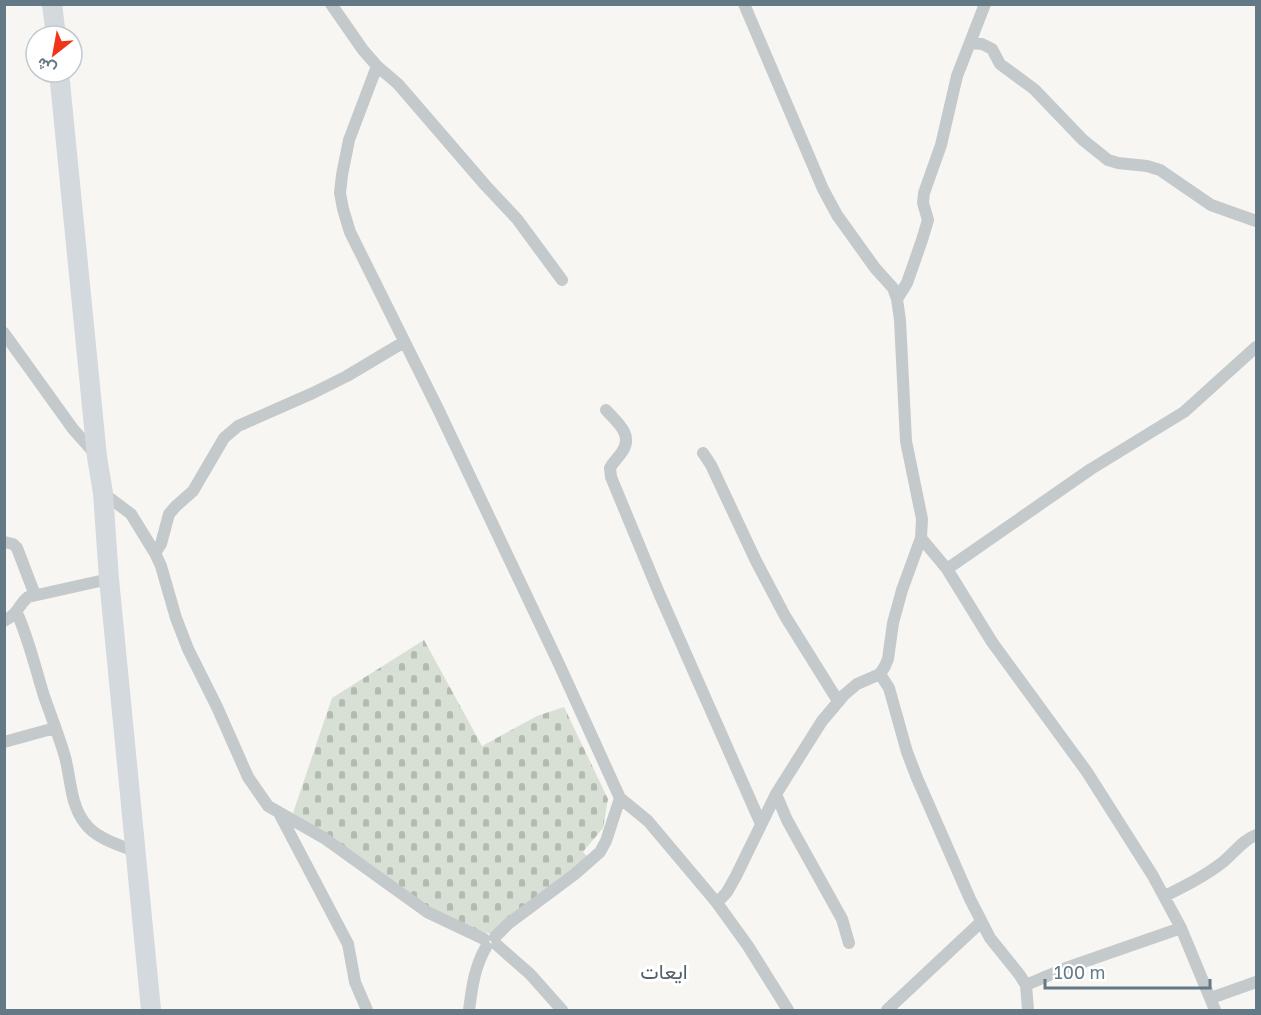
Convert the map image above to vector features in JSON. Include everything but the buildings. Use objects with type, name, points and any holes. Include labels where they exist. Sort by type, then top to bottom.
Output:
[{"type":"main road","points":[[52,4],[54,24]]},
{"type":"main road","points":[[60,84],[97,457],[103,493],[109,579],[151,1011]]},
{"type":"street","points":[[332,4],[363,50],[377,66],[399,84],[517,219],[562,280]]},
{"type":"street","points":[[717,903],[731,884],[776,794],[803,749],[838,701],[857,684],[880,674],[888,659],[893,623],[906,576],[921,538],[922,519],[906,441],[897,299],[893,288],[875,268],[837,215],[823,189],[744,4]]},
{"type":"street","points":[[897,299],[907,283],[926,227],[928,220],[923,203],[924,193],[941,145],[957,76],[985,4]]},
{"type":"street","points":[[970,43],[982,44],[992,50],[1000,64],[1034,89],[1083,140],[1108,160],[1118,164],[1147,166],[1160,170],[1211,205],[1257,221]]},
{"type":"street","points":[[377,66],[349,140],[342,176],[340,193],[350,232],[559,664],[620,798],[648,821],[717,903],[748,946],[788,1011]]},
{"type":"street","points":[[4,333],[73,429],[97,457]]},
{"type":"street","points":[[155,554],[161,544],[169,514],[193,491],[230,431],[347,376],[404,342]]},
{"type":"street","points":[[947,569],[1091,469],[1184,412],[1257,347]]},
{"type":"street","points":[[606,410],[624,429],[626,437],[626,444],[610,468],[611,477],[659,593],[761,824]]},
{"type":"street","points":[[703,453],[785,616],[838,701]]},
{"type":"street","points":[[103,493],[130,514],[155,554],[188,649],[248,777],[268,806],[324,838],[427,912],[490,942],[530,975],[562,1011]]},
{"type":"street","points":[[921,538],[947,569],[992,642],[1087,772],[1165,896],[1181,928],[1215,1011]]},
{"type":"street","points":[[4,542],[13,543],[17,548],[35,595]]},
{"type":"street","points":[[4,621],[17,613],[24,599],[109,579]]},
{"type":"street","points":[[17,613],[28,639],[65,757],[76,808],[84,824],[105,839],[135,851]]},
{"type":"street","points":[[880,674],[889,688],[907,752],[917,778],[981,922],[990,938],[1026,985],[1028,1011]]},
{"type":"street","points":[[4,742],[55,728]]},
{"type":"street","points":[[776,794],[787,820],[842,919],[849,943]]},
{"type":"street","points":[[469,1011],[477,962],[490,942],[508,924],[575,874],[600,852],[606,842],[620,798]]},
{"type":"street","points":[[279,813],[348,944],[355,982],[367,1011]]},
{"type":"street","points":[[1165,896],[1200,878],[1250,838],[1257,835]]},
{"type":"street","points":[[887,1011],[981,922]]},
{"type":"street","points":[[1026,985],[1066,968],[1181,928]]},
{"type":"street","points":[[1211,998],[1257,982]]},
{"type":"green space","points":[[424,640],[482,746],[537,716],[564,707],[608,799],[603,828],[583,852],[589,858],[491,934],[450,923],[293,813],[332,698]]},
{"type":"district","name":"ايعات","points":[[664,971]]}]
